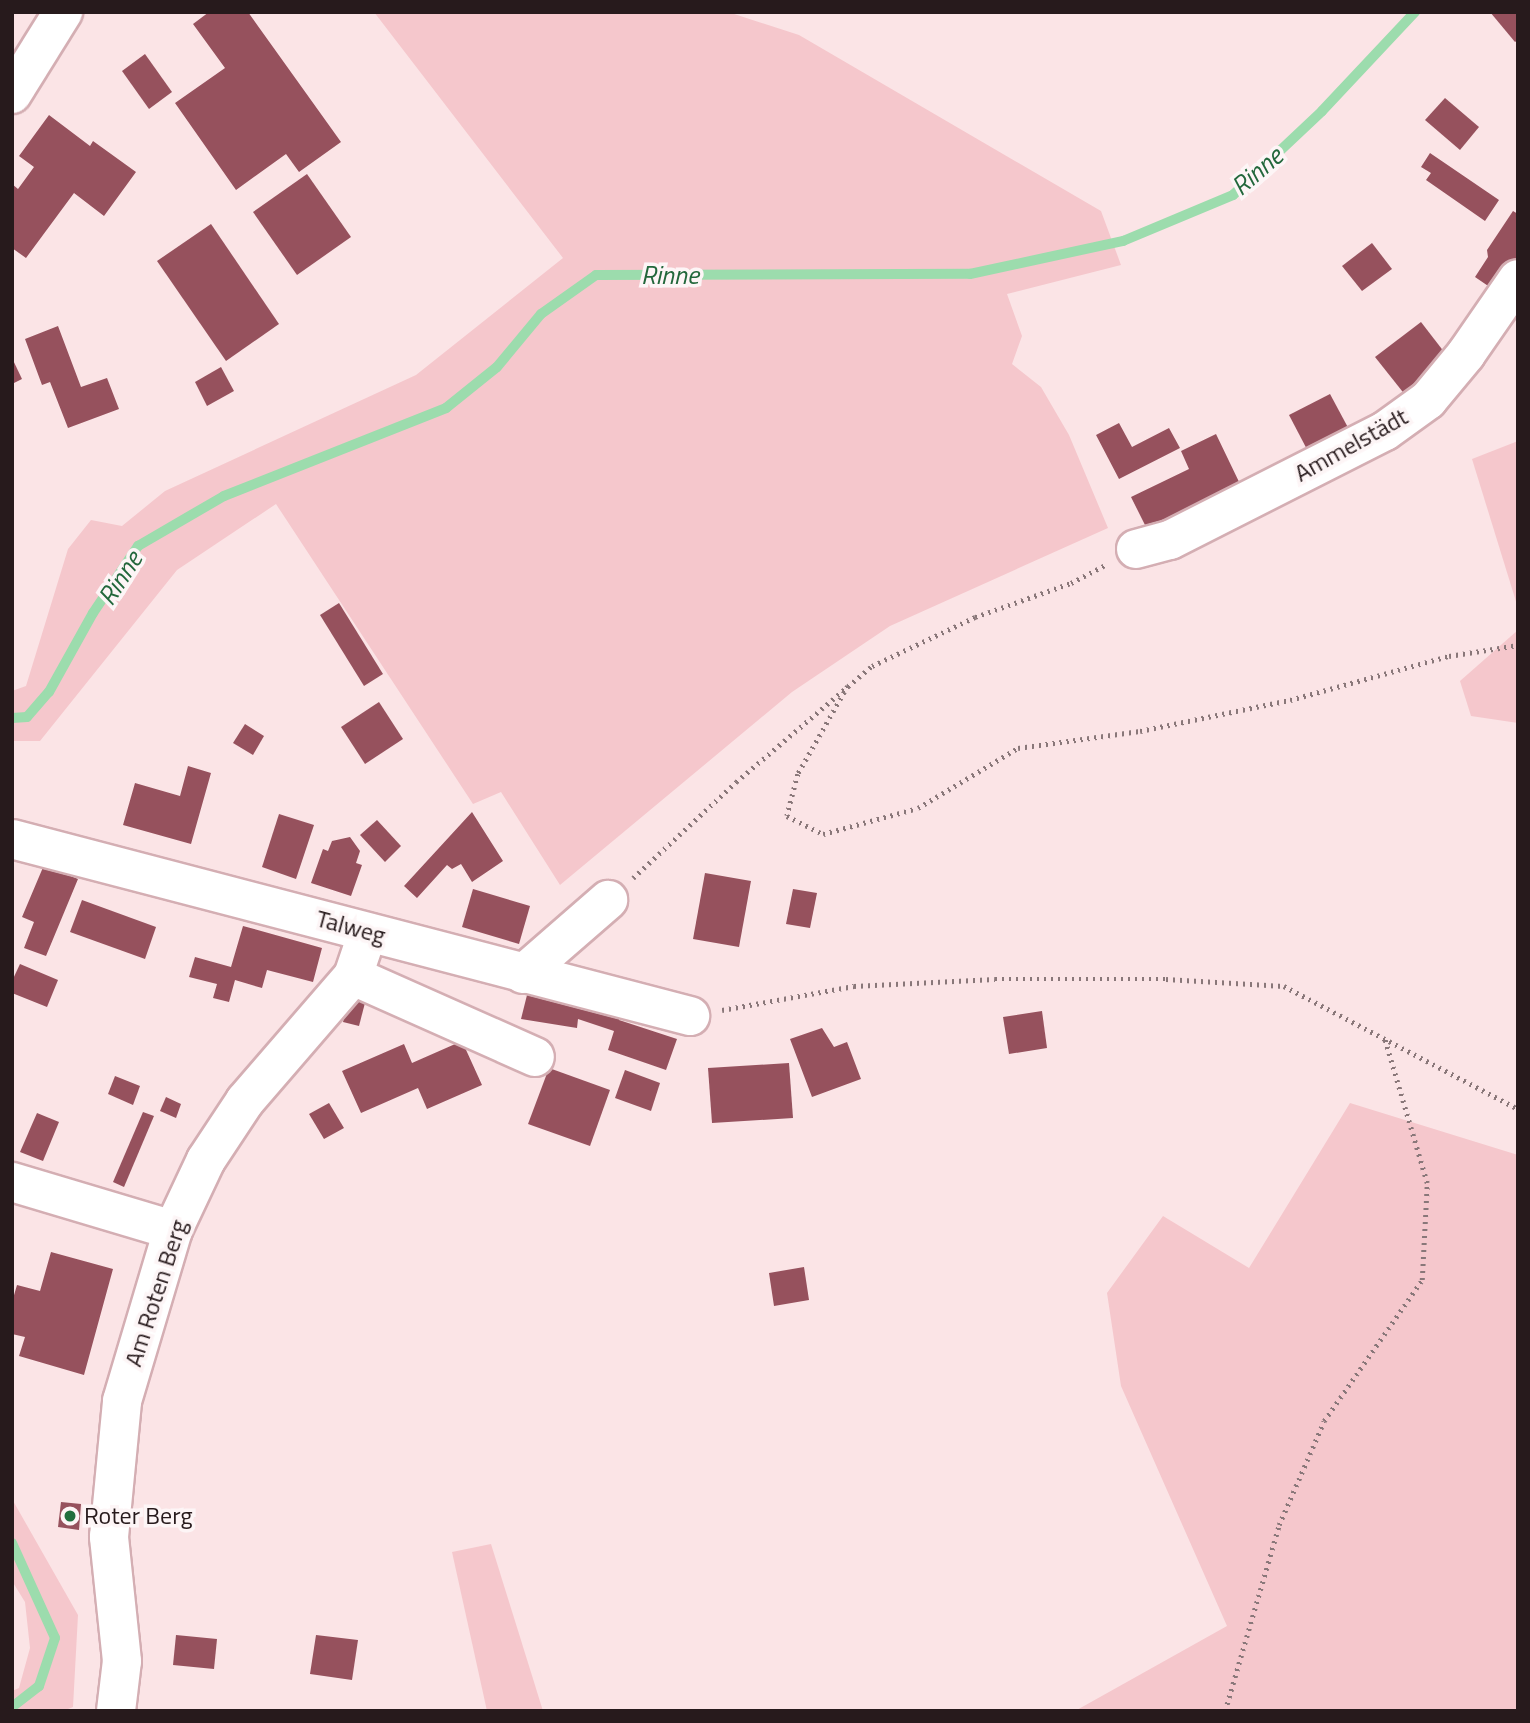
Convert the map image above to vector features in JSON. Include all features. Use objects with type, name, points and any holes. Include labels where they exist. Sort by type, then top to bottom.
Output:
[{"type":"street","points":[[12,94],[63,12]]},
{"type":"street","name":"Ammelstädt","points":[[1136,549],[1170,540],[1385,431],[1428,400],[1466,354],[1518,279]]},
{"type":"street","name":"Talweg","points":[[12,839],[690,1016]]},
{"type":"street","points":[[523,974],[608,900]]},
{"type":"street","name":"Am Roten Berg","points":[[116,1711],[121,1661],[109,1536],[122,1401],[173,1230],[206,1160],[245,1101],[353,976],[368,932]]},
{"type":"street","points":[[353,976],[535,1057]]},
{"type":"street","points":[[12,1182],[173,1230]]},
{"type":"path","points":[[608,900],[736,782],[872,667],[975,617],[1071,583],[1136,549]]},
{"type":"path","points":[[848,686],[798,774],[787,816],[823,834],[918,808],[1018,748],[1140,731],[1290,699],[1449,656],[1518,645]]},
{"type":"path","points":[[690,1016],[854,986],[995,979],[1166,979],[1284,986],[1518,1109]]},
{"type":"path","points":[[1225,1711],[1279,1525],[1324,1421],[1422,1280],[1427,1183],[1384,1037]]},
{"type":"shaded area","points":[[374,12],[728,12],[799,35],[1101,211],[1121,265],[1007,294],[1022,336],[1012,364],[1041,387],[1069,435],[1108,528],[890,626],[792,692],[560,885],[501,792],[473,804],[276,504],[177,570],[40,741],[12,741],[12,691],[26,686],[68,549],[91,520],[122,526],[165,491],[416,375],[563,258]]},
{"type":"shaded area","points":[[1518,441],[1518,608],[1472,459]]},
{"type":"shaded area","points":[[1518,630],[1518,723],[1471,716],[1460,681]]},
{"type":"shaded area","points":[[1350,1103],[1518,1155],[1518,1711],[1075,1711],[1227,1626],[1121,1386],[1107,1293],[1163,1216],[1249,1268]]},
{"type":"shaded area","points":[[12,1499],[78,1615],[73,1707],[63,1711],[12,1711],[12,1691],[19,1688],[30,1648],[25,1602],[12,1581]]},
{"type":"shaded area","points":[[491,1544],[543,1711],[487,1711],[452,1552]]},
{"type":"building","points":[[209,12],[248,12],[341,142],[299,172],[286,154],[236,190],[175,103],[225,68],[193,24]]},
{"type":"building","points":[[1490,12],[1518,12],[1518,40],[1515,42]]},
{"type":"building","points":[[145,54],[172,92],[149,109],[122,71]]},
{"type":"building","points":[[1445,98],[1479,127],[1460,150],[1425,120]]},
{"type":"building","points":[[49,115],[90,146],[93,141],[136,172],[104,216],[74,193],[26,258],[12,248],[12,184],[18,189],[34,167],[19,156]]},
{"type":"building","points":[[1430,153],[1499,200],[1485,221],[1426,180],[1431,173],[1421,167]]},
{"type":"building","points":[[307,174],[351,237],[297,275],[253,212]]},
{"type":"building","points":[[1513,211],[1518,214],[1518,261],[1497,292],[1475,277],[1488,257],[1487,250]]},
{"type":"building","points":[[211,224],[279,324],[226,361],[157,261]]},
{"type":"building","points":[[1372,243],[1392,269],[1362,291],[1342,266]]},
{"type":"building","points":[[1421,322],[1448,357],[1406,396],[1375,357]]},
{"type":"building","points":[[58,326],[81,387],[107,378],[119,409],[68,428],[50,382],[42,385],[25,339]]},
{"type":"building","points":[[12,358],[22,379],[12,384]]},
{"type":"building","points":[[221,367],[234,391],[207,406],[195,382]]},
{"type":"building","points":[[1330,394],[1352,435],[1311,457],[1289,415]]},
{"type":"building","points":[[1119,423],[1132,447],[1169,428],[1180,448],[1119,479],[1096,435]]},
{"type":"building","points":[[1216,434],[1241,486],[1148,531],[1131,497],[1189,469],[1181,451]]},
{"type":"building","points":[[339,603],[383,674],[364,686],[320,615]]},
{"type":"building","points":[[379,702],[403,739],[365,764],[341,727]]},
{"type":"building","points":[[245,724],[264,736],[253,755],[233,743]]},
{"type":"building","points":[[188,766],[211,773],[191,844],[123,825],[135,783],[180,796]]},
{"type":"building","points":[[472,812],[503,861],[472,882],[461,864],[452,869],[447,865],[417,898],[404,886]]},
{"type":"building","points":[[279,814],[314,825],[296,879],[262,867]]},
{"type":"building","points":[[377,820],[401,846],[385,862],[360,835]]},
{"type":"building","points":[[350,837],[360,851],[356,863],[362,865],[351,896],[311,883],[323,849],[328,851],[332,841]]},
{"type":"building","points":[[44,865],[78,879],[46,956],[24,948],[34,922],[22,917]]},
{"type":"building","points":[[705,873],[751,881],[739,947],[693,939]]},
{"type":"building","points":[[473,889],[530,906],[519,944],[462,927]]},
{"type":"building","points":[[793,889],[817,893],[810,928],[786,924]]},
{"type":"building","points":[[82,900],[156,927],[145,959],[70,932]]},
{"type":"building","points":[[243,926],[322,948],[313,982],[267,970],[262,988],[235,980],[229,1002],[213,998],[217,984],[189,977],[195,957],[231,967]]},
{"type":"building","points":[[20,964],[58,980],[47,1007],[12,993],[12,981]]},
{"type":"building","points":[[528,991],[619,1017],[619,1020],[677,1039],[666,1070],[608,1050],[614,1031],[578,1019],[577,1028],[521,1019]]},
{"type":"building","points":[[350,994],[366,999],[359,1026],[343,1022]]},
{"type":"building","points":[[1042,1011],[1047,1048],[1009,1054],[1003,1017]]},
{"type":"building","points":[[822,1028],[834,1047],[847,1042],[861,1079],[812,1097],[790,1039]]},
{"type":"building","points":[[462,1041],[482,1085],[427,1109],[418,1088],[361,1113],[342,1071],[404,1044],[412,1063]]},
{"type":"building","points":[[789,1063],[793,1118],[712,1123],[708,1068]]},
{"type":"building","points":[[549,1068],[610,1090],[590,1146],[528,1124]]},
{"type":"building","points":[[625,1070],[660,1083],[651,1111],[615,1098]]},
{"type":"building","points":[[115,1076],[140,1086],[133,1105],[108,1094]]},
{"type":"building","points":[[166,1097],[181,1104],[176,1118],[160,1111]]},
{"type":"building","points":[[329,1103],[344,1128],[324,1139],[309,1114]]},
{"type":"building","points":[[143,1112],[154,1116],[124,1187],[113,1182]]},
{"type":"building","points":[[37,1113],[59,1122],[43,1161],[20,1152]]},
{"type":"building","points":[[51,1252],[113,1269],[84,1375],[19,1356],[25,1337],[12,1334],[12,1302],[17,1285],[40,1291]]},
{"type":"building","points":[[804,1267],[809,1300],[774,1306],[769,1273]]},
{"type":"building","name":"Roter Berg","points":[[61,1502],[81,1504],[79,1530],[58,1527]]},
{"type":"building","points":[[176,1635],[217,1639],[214,1669],[173,1665]]},
{"type":"building","points":[[316,1635],[358,1640],[352,1680],[310,1674]]},
{"type":"waterway","name":"Rinne","points":[[12,718],[27,717],[49,692],[93,613],[138,546],[224,496],[446,408],[497,367],[541,314],[596,275],[970,274],[1123,241],[1233,195],[1322,111],[1415,12]]},
{"type":"waterway","name":"Rinne","points":[[12,1543],[55,1638],[39,1686],[12,1707]]},
{"type":"place","name":"Roter Berg","points":[[70,1516]]}]
